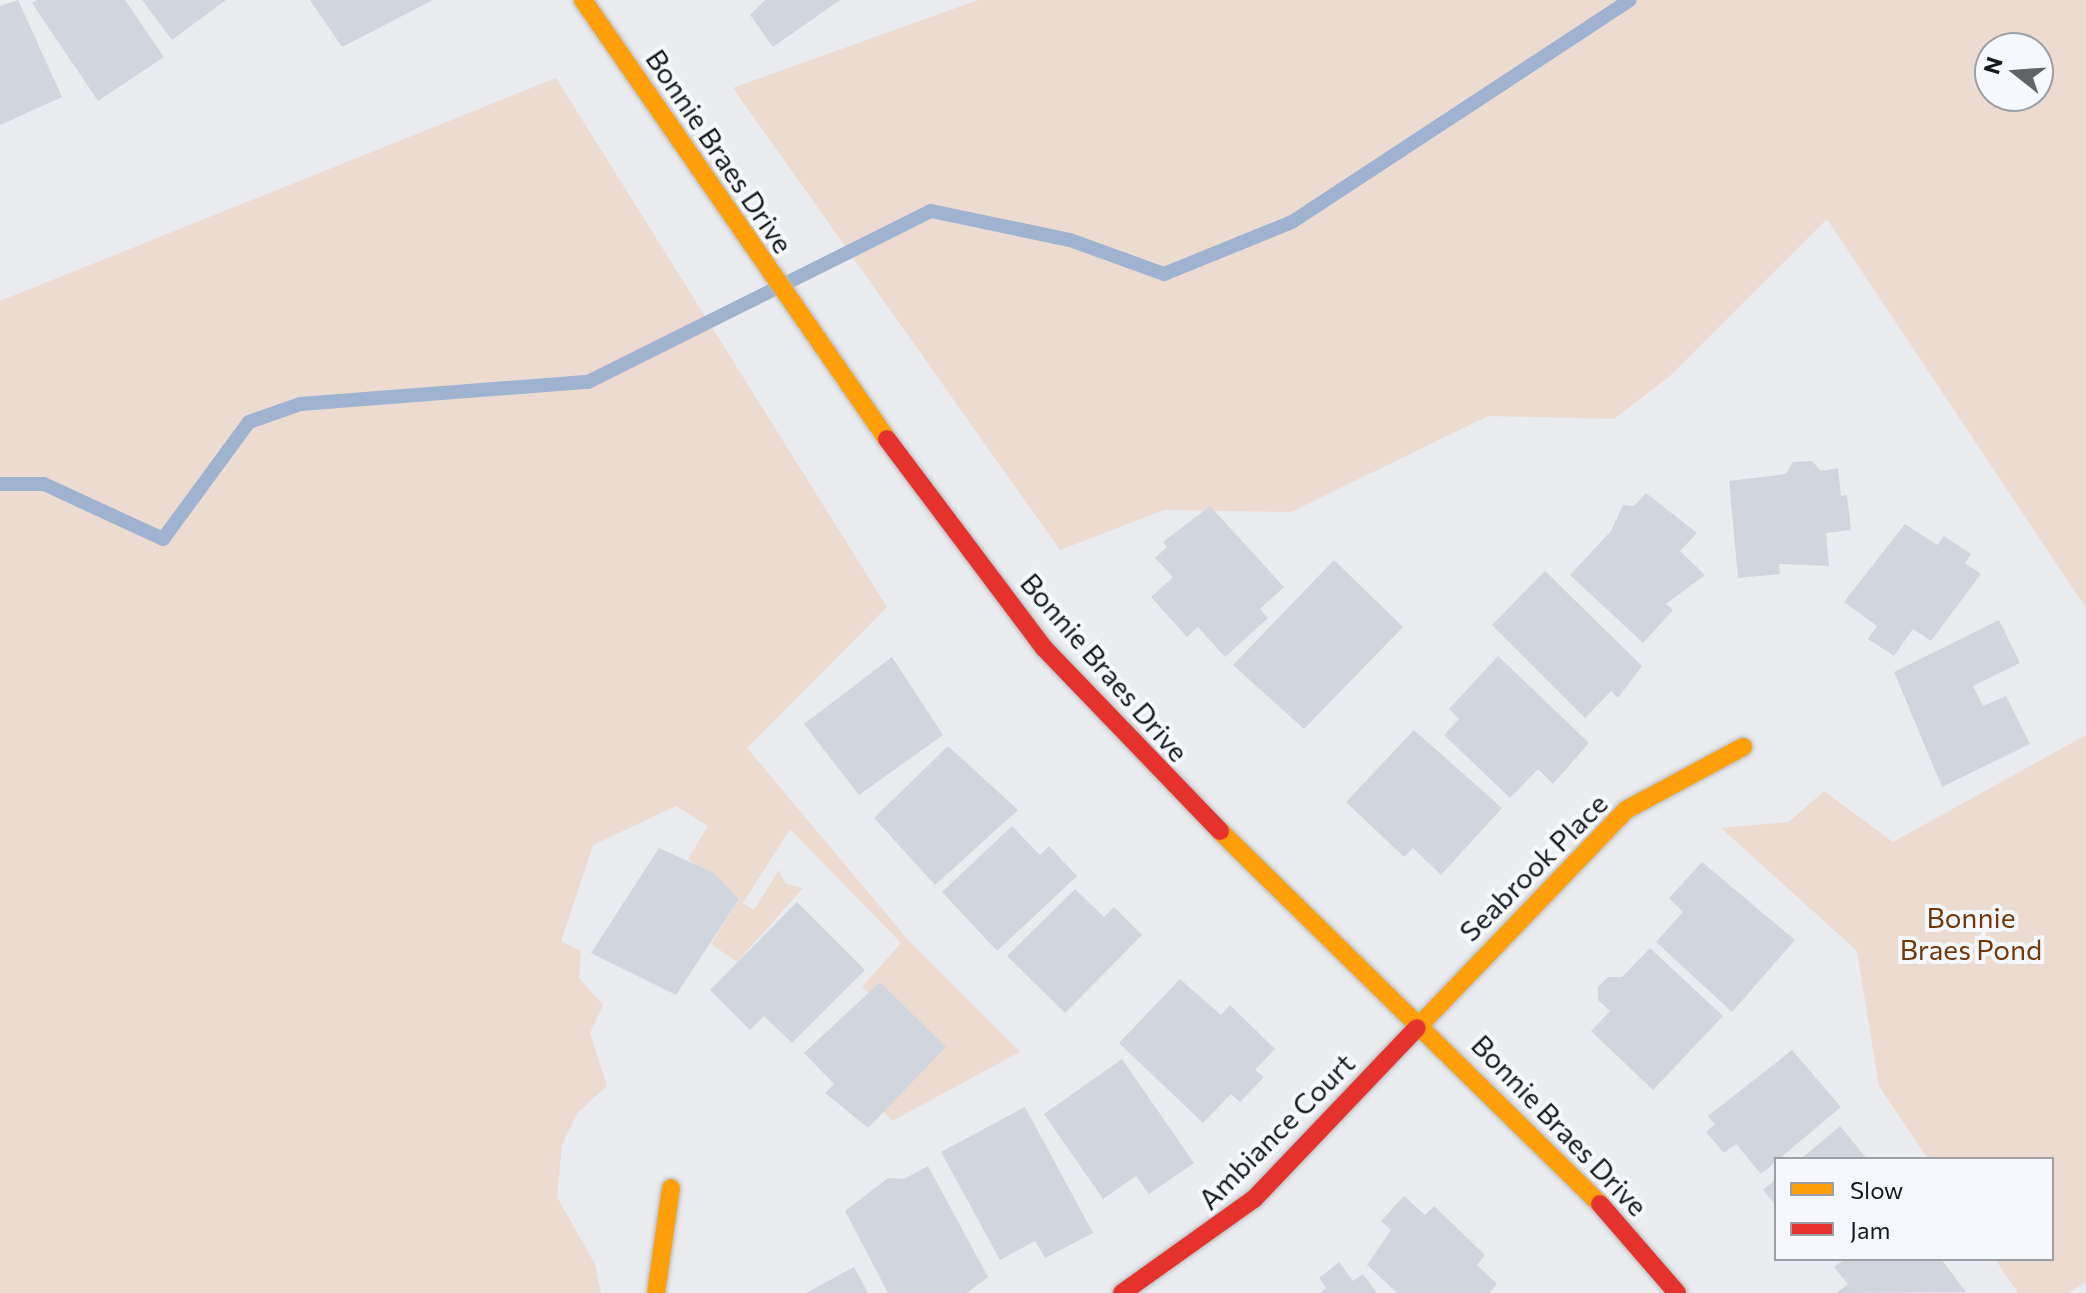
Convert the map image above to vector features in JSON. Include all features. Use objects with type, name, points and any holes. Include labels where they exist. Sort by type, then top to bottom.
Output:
[{"type":"street","name":"Bonnie Braes Drive","points":[[583,0],[844,382],[984,571],[1113,726],[1568,1168],[1677,1293]]},
{"type":"street","name":"Seabrook Place","points":[[1420,1024],[1626,810],[1743,747]]},
{"type":"street","name":"Ambiance Court","points":[[1122,1293],[1254,1199],[1420,1024]]},
{"type":"street","points":[[656,1293],[671,1188]]},
{"type":"green space","points":[[978,0],[2086,0],[2086,608],[1827,219],[1671,375],[1614,419],[1488,416],[1291,512],[1164,510],[1060,550],[733,88]]},
{"type":"green space","points":[[556,78],[887,607],[747,748],[909,941],[1020,1052],[892,1121],[883,1111],[869,994],[862,987],[901,943],[790,829],[743,903],[754,910],[779,870],[786,884],[803,888],[737,962],[711,944],[739,899],[688,859],[708,826],[676,806],[593,845],[561,941],[581,951],[579,978],[603,1005],[590,1033],[607,1086],[578,1112],[562,1145],[557,1197],[595,1264],[601,1293],[0,1293],[0,301]]},
{"type":"green space","name":"Bonnie Braes Pond","points":[[2086,735],[2086,1282],[2068,1293],[2018,1293],[1996,1261],[2054,1261],[2054,1157],[1927,1157],[1879,1086],[1857,951],[1721,828],[1789,822],[1824,791],[1893,842]]},
{"type":"building","points":[[18,0],[62,97],[0,125],[0,6]]},
{"type":"building","points":[[37,0],[125,0],[164,57],[98,101],[32,3]]},
{"type":"building","points":[[142,0],[226,0],[172,40]]},
{"type":"building","points":[[310,0],[433,0],[342,47]]},
{"type":"building","points":[[765,0],[840,0],[773,47],[750,15]]},
{"type":"building","points":[[1812,461],[1821,471],[1838,468],[1841,496],[1847,495],[1851,530],[1826,533],[1829,566],[1779,564],[1780,574],[1738,578],[1729,481],[1786,474],[1793,462]]},
{"type":"building","points":[[1646,493],[1697,533],[1680,551],[1705,575],[1666,604],[1673,610],[1643,643],[1570,575],[1611,531],[1623,505],[1634,506]]},
{"type":"building","points":[[1210,506],[1284,587],[1260,609],[1268,618],[1225,657],[1198,627],[1187,637],[1151,597],[1173,577],[1155,558],[1167,547],[1163,542]]},
{"type":"building","points":[[1905,524],[1937,545],[1944,536],[1971,554],[1965,563],[1981,574],[1931,641],[1913,629],[1894,656],[1868,639],[1877,626],[1844,602]]},
{"type":"building","points":[[1334,560],[1403,627],[1304,729],[1233,665]]},
{"type":"building","points":[[1545,571],[1642,666],[1618,698],[1611,691],[1585,718],[1492,625]]},
{"type":"building","points":[[1999,620],[2020,663],[1973,686],[1983,706],[2006,696],[2030,744],[1942,787],[1894,672]]},
{"type":"building","points":[[1498,656],[1589,743],[1553,784],[1538,769],[1510,798],[1444,735],[1459,719],[1449,709]]},
{"type":"building","points":[[892,657],[943,735],[859,795],[804,724]]},
{"type":"building","points":[[1414,730],[1502,808],[1441,875],[1413,848],[1404,857],[1346,802]]},
{"type":"building","points":[[948,746],[1018,810],[935,885],[874,818]]},
{"type":"building","points":[[1012,826],[1040,855],[1049,846],[1077,876],[997,951],[942,892]]},
{"type":"building","points":[[659,848],[714,873],[739,899],[676,995],[591,953]]},
{"type":"building","points":[[1702,862],[1795,940],[1732,1012],[1656,942],[1683,912],[1669,898]]},
{"type":"building","points":[[1075,889],[1104,917],[1114,907],[1142,935],[1065,1013],[1007,956]]},
{"type":"building","points":[[797,902],[865,970],[792,1043],[764,1016],[750,1030],[710,990]]},
{"type":"building","points":[[1650,948],[1723,1016],[1653,1090],[1591,1031],[1610,1011],[1598,1000],[1598,987],[1608,977],[1622,977]]},
{"type":"building","points":[[1180,979],[1221,1015],[1230,1005],[1275,1049],[1255,1070],[1264,1077],[1240,1102],[1231,1094],[1203,1123],[1119,1043]]},
{"type":"building","points":[[880,982],[946,1047],[868,1128],[825,1093],[834,1084],[804,1053]]},
{"type":"building","points":[[1792,1050],[1841,1107],[1781,1157],[1774,1157],[1774,1163],[1761,1174],[1736,1144],[1724,1153],[1706,1132],[1715,1124],[1708,1116]]},
{"type":"building","points":[[1122,1059],[1194,1163],[1149,1194],[1136,1176],[1103,1199],[1044,1114]]},
{"type":"building","points":[[1025,1107],[1093,1233],[1045,1258],[1035,1241],[1000,1260],[941,1152]]},
{"type":"building","points":[[1840,1126],[1865,1157],[1803,1157]]},
{"type":"building","points":[[928,1166],[988,1277],[967,1293],[888,1293],[845,1211],[888,1178],[904,1179]]},
{"type":"building","points":[[1774,1181],[1774,1203],[1763,1190]]},
{"type":"building","points":[[1404,1196],[1425,1215],[1434,1206],[1485,1255],[1477,1265],[1497,1284],[1489,1293],[1397,1293],[1367,1265],[1391,1230],[1381,1221]]},
{"type":"building","points":[[1842,1261],[1943,1261],[1966,1292],[1836,1293],[1848,1284],[1834,1267]]},
{"type":"building","points":[[1339,1262],[1353,1281],[1363,1274],[1377,1293],[1320,1293],[1326,1288],[1319,1278]]},
{"type":"building","points":[[854,1267],[868,1293],[806,1293]]},
{"type":"waterway","points":[[0,484],[44,484],[163,539],[249,422],[300,404],[588,382],[931,211],[1070,240],[1164,274],[1292,222],[1630,0]]},
{"type":"traffic: slow","points":[[583,0],[887,439]]},
{"type":"traffic: slow","points":[[1417,1028],[1626,810],[1743,747]]},
{"type":"traffic: slow","points":[[1220,831],[1600,1204]]},
{"type":"traffic: slow","points":[[656,1293],[671,1188]]},
{"type":"traffic: jam","points":[[887,439],[1044,648],[1220,831]]},
{"type":"traffic: jam","points":[[1122,1293],[1254,1199],[1417,1028]]},
{"type":"traffic: jam","points":[[1600,1204],[1677,1293]]}]
